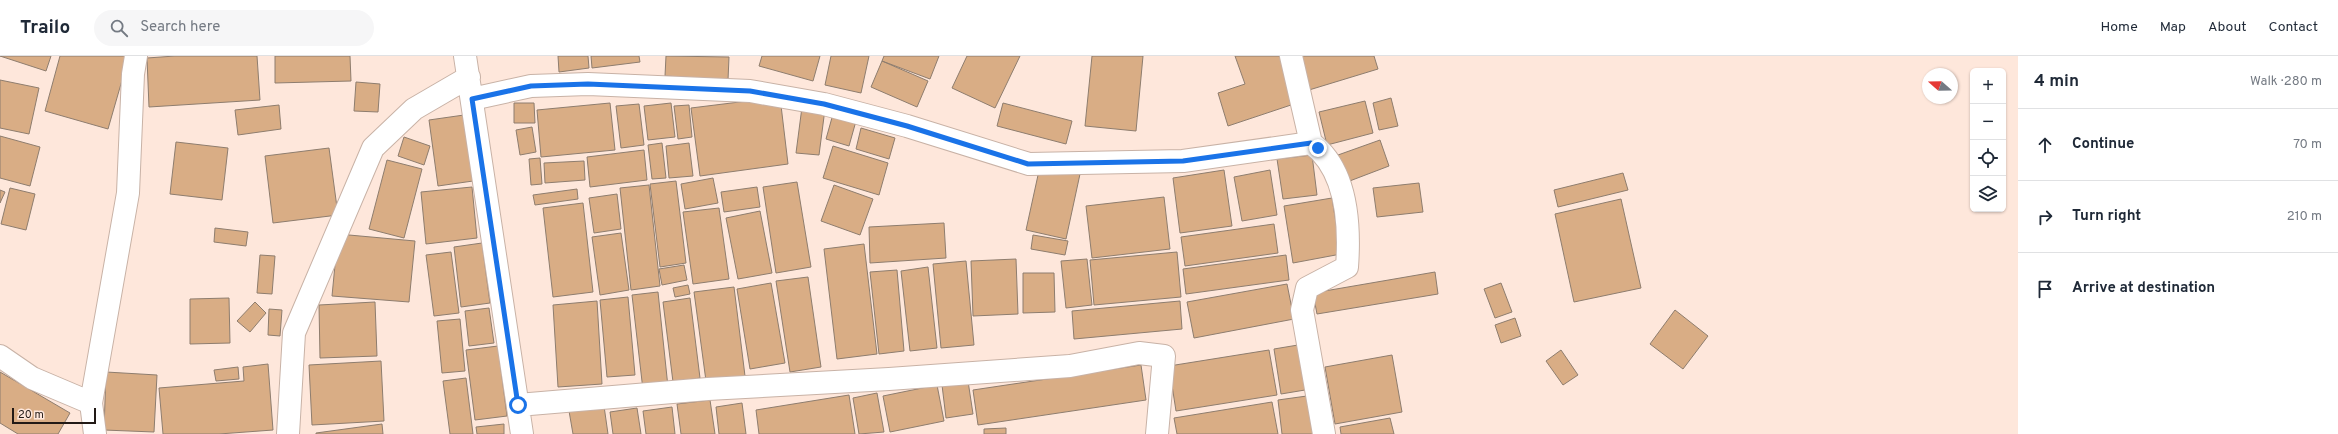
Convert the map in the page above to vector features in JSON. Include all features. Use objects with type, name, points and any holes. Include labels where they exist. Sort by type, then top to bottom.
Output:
[{"type":"street","points":[[95,434],[91,403],[128,193],[133,74],[136,56]]},
{"type":"street","points":[[1291,56],[1311,143],[1318,148],[1334,172],[1346,205],[1348,245],[1347,267],[1307,288],[1303,296],[1302,310],[1324,434]]},
{"type":"street","points":[[470,63],[472,99],[522,434]]},
{"type":"street","points":[[288,434],[294,333],[373,148],[414,109],[470,63]]},
{"type":"street","points":[[472,99],[531,86],[588,84],[750,91],[824,104],[907,126],[1028,164],[1183,161],[1311,143]]},
{"type":"street","points":[[518,405],[708,389],[881,380],[1070,366],[1139,353],[1164,356],[1157,434]]},
{"type":"street","points":[[0,356],[32,378],[91,403]]},
{"type":"building","points":[[0,56],[51,56],[46,71]]},
{"type":"building","points":[[60,56],[129,56],[108,129],[45,111]]},
{"type":"building","points":[[175,56],[257,56],[260,100],[149,107],[147,58]]},
{"type":"building","points":[[275,56],[350,56],[351,81],[275,83]]},
{"type":"building","points":[[558,56],[588,56],[589,68],[559,72]]},
{"type":"building","points":[[591,56],[639,56],[640,62],[592,68]]},
{"type":"building","points":[[666,56],[729,57],[728,80],[665,76]]},
{"type":"building","points":[[762,56],[820,56],[813,81],[759,66]]},
{"type":"building","points":[[831,56],[869,56],[861,93],[825,85]]},
{"type":"building","points":[[884,56],[939,56],[930,79],[882,61]]},
{"type":"building","points":[[967,56],[1020,56],[995,108],[952,88]]},
{"type":"building","points":[[1092,56],[1143,56],[1136,131],[1085,126]]},
{"type":"building","points":[[1235,56],[1285,56],[1300,102],[1228,126],[1218,93],[1245,84]]},
{"type":"building","points":[[1299,56],[1374,56],[1378,69],[1309,90]]},
{"type":"building","points":[[882,61],[928,81],[917,107],[871,87]]},
{"type":"building","points":[[0,80],[39,88],[29,134],[0,128]]},
{"type":"building","points":[[356,82],[380,84],[378,112],[354,111]]},
{"type":"building","points":[[780,97],[788,164],[700,176],[691,108]]},
{"type":"building","points":[[1391,98],[1398,126],[1379,130],[1373,103]]},
{"type":"building","points":[[1365,101],[1373,133],[1327,145],[1319,112]]},
{"type":"building","points":[[514,103],[534,103],[535,123],[514,123]]},
{"type":"building","points":[[610,103],[615,150],[541,157],[537,110]]},
{"type":"building","points":[[671,103],[675,137],[648,140],[644,106]]},
{"type":"building","points":[[1003,103],[1072,121],[1066,144],[997,126]]},
{"type":"building","points":[[639,104],[644,145],[621,148],[616,106]]},
{"type":"building","points":[[279,105],[281,129],[238,135],[235,110]]},
{"type":"building","points":[[689,105],[692,137],[678,139],[674,106]]},
{"type":"building","points":[[802,107],[825,109],[819,155],[796,153]]},
{"type":"building","points":[[833,114],[856,121],[849,146],[826,139]]},
{"type":"building","points":[[464,115],[473,181],[438,186],[429,120]]},
{"type":"building","points":[[532,127],[536,152],[520,155],[516,130]]},
{"type":"building","points":[[861,128],[895,138],[889,159],[856,149]]},
{"type":"building","points":[[0,136],[40,147],[30,186],[0,178]]},
{"type":"building","points":[[404,137],[430,146],[424,165],[398,156]]},
{"type":"building","points":[[1380,140],[1389,166],[1347,182],[1338,155]]},
{"type":"building","points":[[176,142],[228,148],[222,200],[170,194]]},
{"type":"building","points":[[662,143],[666,178],[652,179],[648,145]]},
{"type":"building","points":[[689,143],[693,176],[669,178],[666,146]]},
{"type":"building","points":[[833,146],[888,163],[879,195],[823,178]]},
{"type":"building","points":[[329,148],[338,215],[273,223],[265,156]]},
{"type":"building","points":[[644,150],[647,180],[590,187],[587,157]]},
{"type":"building","points":[[1312,155],[1317,195],[1283,199],[1277,159]]},
{"type":"building","points":[[540,158],[542,184],[531,185],[529,159]]},
{"type":"building","points":[[387,160],[422,169],[404,238],[369,229]]},
{"type":"building","points":[[584,161],[585,180],[545,183],[544,163]]},
{"type":"building","points":[[1040,166],[1080,174],[1066,239],[1026,230]]},
{"type":"building","points":[[1224,170],[1232,226],[1180,233],[1173,178]]},
{"type":"building","points":[[1270,170],[1277,215],[1242,221],[1234,177]]},
{"type":"building","points":[[1623,173],[1628,190],[1558,207],[1554,190]]},
{"type":"building","points":[[713,178],[718,203],[685,209],[681,184]]},
{"type":"building","points":[[676,181],[686,263],[660,267],[650,184]]},
{"type":"building","points":[[797,182],[811,267],[776,273],[763,187]]},
{"type":"building","points":[[1419,183],[1423,212],[1377,217],[1373,188]]},
{"type":"building","points":[[649,185],[660,286],[631,290],[620,188]]},
{"type":"building","points":[[834,185],[873,199],[860,235],[821,221]]},
{"type":"building","points":[[472,187],[477,238],[426,244],[421,192]]},
{"type":"building","points":[[757,187],[760,207],[724,212],[721,192]]},
{"type":"building","points":[[10,188],[35,194],[26,230],[1,224]]},
{"type":"building","points":[[577,189],[578,199],[535,205],[533,195]]},
{"type":"building","points":[[0,190],[5,192],[0,203]]},
{"type":"building","points":[[617,194],[621,229],[594,233],[589,198]]},
{"type":"building","points":[[1164,197],[1170,249],[1092,258],[1086,206]]},
{"type":"building","points":[[1332,198],[1341,254],[1293,263],[1284,206]]},
{"type":"building","points":[[1621,199],[1641,288],[1574,302],[1555,214]]},
{"type":"building","points":[[583,203],[593,292],[553,297],[543,208]]},
{"type":"building","points":[[719,208],[729,279],[693,284],[683,212]]},
{"type":"building","points":[[760,211],[772,273],[738,279],[726,218]]},
{"type":"building","points":[[944,223],[946,258],[870,263],[869,227]]},
{"type":"building","points":[[1274,224],[1278,253],[1185,266],[1181,237]]},
{"type":"building","points":[[215,228],[248,232],[246,246],[214,242]]},
{"type":"building","points":[[621,233],[629,290],[600,295],[592,237]]},
{"type":"building","points":[[338,234],[415,241],[409,302],[332,296]]},
{"type":"building","points":[[1033,235],[1068,241],[1065,255],[1031,249]]},
{"type":"building","points":[[482,243],[490,303],[461,307],[454,247]]},
{"type":"building","points":[[864,244],[877,354],[837,359],[824,249]]},
{"type":"building","points":[[451,252],[459,313],[434,316],[426,255]]},
{"type":"building","points":[[1177,252],[1181,297],[1094,305],[1090,260]]},
{"type":"building","points":[[260,255],[275,256],[272,294],[257,293]]},
{"type":"building","points":[[1286,255],[1289,280],[1186,294],[1183,269]]},
{"type":"building","points":[[1016,259],[1018,314],[973,316],[971,261]]},
{"type":"building","points":[[1087,259],[1092,305],[1066,308],[1061,261]]},
{"type":"building","points":[[966,261],[974,345],[941,348],[933,264]]},
{"type":"building","points":[[684,265],[687,280],[662,285],[659,269]]},
{"type":"building","points":[[928,267],[937,348],[910,351],[901,271]]},
{"type":"building","points":[[897,270],[904,351],[879,354],[870,272]]},
{"type":"building","points":[[1435,272],[1438,294],[1317,314],[1313,293]]},
{"type":"building","points":[[1023,273],[1054,273],[1055,312],[1023,313]]},
{"type":"building","points":[[808,277],[821,367],[790,372],[776,281]]},
{"type":"building","points":[[771,283],[785,363],[750,369],[737,289]]},
{"type":"building","points":[[1501,283],[1512,312],[1495,318],[1484,289]]},
{"type":"building","points":[[1287,284],[1294,319],[1194,338],[1187,302]]},
{"type":"building","points":[[688,285],[690,294],[675,297],[673,288]]},
{"type":"building","points":[[734,287],[745,376],[706,381],[694,292]]},
{"type":"building","points":[[658,292],[668,387],[643,390],[632,295]]},
{"type":"building","points":[[628,297],[635,375],[607,377],[600,300]]},
{"type":"building","points":[[229,298],[230,343],[190,344],[190,299]]},
{"type":"building","points":[[690,298],[700,378],[673,382],[663,302]]},
{"type":"building","points":[[597,301],[602,384],[558,387],[553,305]]},
{"type":"building","points":[[1180,301],[1182,329],[1074,339],[1072,311]]},
{"type":"building","points":[[255,302],[266,313],[250,332],[237,321]]},
{"type":"building","points":[[375,302],[377,356],[320,358],[319,305]]},
{"type":"building","points":[[489,308],[494,343],[469,346],[465,311]]},
{"type":"building","points":[[269,309],[282,310],[280,336],[268,335]]},
{"type":"building","points":[[1675,310],[1708,336],[1683,369],[1650,344]]},
{"type":"building","points":[[1515,318],[1521,336],[1501,343],[1495,325]]},
{"type":"building","points":[[460,319],[465,371],[442,373],[437,321]]},
{"type":"building","points":[[1304,344],[1311,389],[1281,394],[1274,349]]},
{"type":"building","points":[[498,346],[507,416],[475,420],[466,350]]},
{"type":"building","points":[[1269,350],[1277,395],[1176,411],[1169,366]]},
{"type":"building","points":[[1561,350],[1578,375],[1563,385],[1546,361]]},
{"type":"building","points":[[1392,355],[1402,412],[1335,424],[1325,367]]},
{"type":"building","points":[[381,361],[384,421],[312,425],[309,365]]},
{"type":"building","points":[[268,364],[273,430],[219,434],[163,434],[159,388],[244,381],[243,367]]},
{"type":"building","points":[[1141,365],[1146,400],[978,425],[973,390]]},
{"type":"building","points":[[238,367],[239,379],[216,381],[214,370]]},
{"type":"building","points":[[0,372],[70,413],[58,434],[18,434],[0,423]]},
{"type":"building","points":[[106,372],[157,375],[154,432],[104,430]]},
{"type":"building","points":[[466,378],[473,434],[450,434],[443,381]]},
{"type":"building","points":[[968,381],[973,414],[946,418],[942,385]]},
{"type":"building","points":[[937,385],[944,421],[890,432],[883,396]]},
{"type":"building","points":[[877,393],[884,432],[859,434],[853,398]]},
{"type":"building","points":[[849,395],[855,434],[759,434],[756,410]]},
{"type":"building","points":[[1314,395],[1319,434],[1282,434],[1278,400]]},
{"type":"building","points":[[710,400],[715,434],[681,434],[677,404]]},
{"type":"building","points":[[1272,402],[1278,434],[1177,434],[1174,418]]},
{"type":"building","points":[[742,403],[746,434],[719,434],[716,407]]},
{"type":"building","points":[[604,406],[608,434],[573,434],[569,411]]},
{"type":"building","points":[[672,407],[675,434],[646,434],[643,411]]},
{"type":"building","points":[[637,408],[641,434],[613,434],[610,412]]},
{"type":"building","points":[[1390,418],[1394,434],[1341,434],[1340,427]]},
{"type":"building","points":[[382,424],[383,434],[316,434],[316,433]]},
{"type":"building","points":[[504,424],[504,434],[477,434],[476,427]]},
{"type":"building","points":[[1006,428],[1006,434],[984,434],[984,429]]},
{"type":"route","points":[[518,405],[472,99],[531,86],[588,84],[668,86],[750,91],[824,104],[907,126],[1028,164],[1066,165],[1183,161],[1267,151],[1311,143],[1318,148]]}]
